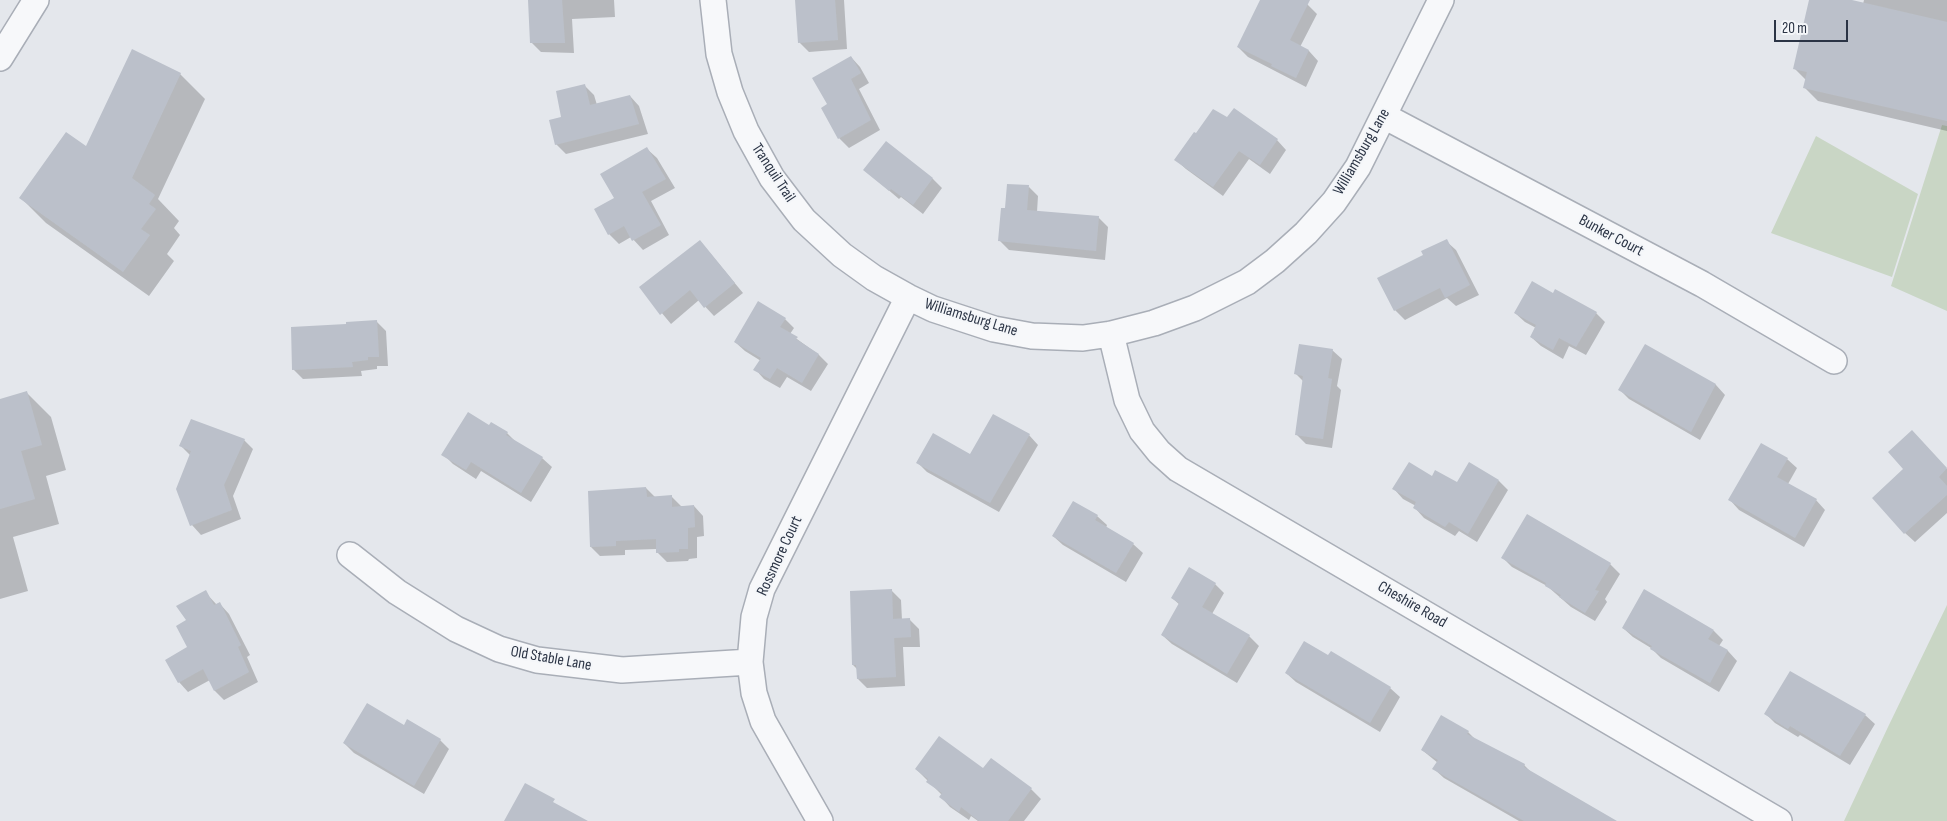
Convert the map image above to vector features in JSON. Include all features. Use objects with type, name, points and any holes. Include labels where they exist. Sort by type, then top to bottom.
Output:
[{"type":"street","points":[[0,58],[36,0]]},
{"type":"street","name":"Tranquil Trail","points":[[713,0],[713,15],[719,54],[730,92],[746,131],[772,178],[804,220],[842,255],[874,278],[908,297]]},
{"type":"street","name":"Williamsburg Lane","points":[[908,297],[934,309],[994,329],[1022,334],[1082,338],[1111,334],[1154,323],[1195,308],[1247,282],[1276,261],[1306,233],[1334,202],[1358,167],[1441,0]]},
{"type":"street","name":"Bunker Court","points":[[1384,116],[1702,284],[1834,361]]},
{"type":"street","name":"Rossmore Court","points":[[820,821],[763,721],[754,693],[750,662],[754,617],[762,589],[908,297]]},
{"type":"street","name":"Cheshire Road","points":[[1111,334],[1127,400],[1142,431],[1159,452],[1178,469],[1779,821]]},
{"type":"street","name":"Old Stable Lane","points":[[350,555],[396,592],[456,629],[499,649],[537,660],[622,670],[750,662]]},
{"type":"green space","points":[[1942,125],[1947,126],[1947,311],[1891,286]]},
{"type":"green space","points":[[1816,136],[1918,194],[1892,277],[1771,233]]},
{"type":"green space","points":[[1947,605],[1947,821],[1844,821],[1888,727]]},
{"type":"building","points":[[528,0],[562,0],[565,43],[530,43]]},
{"type":"building","points":[[795,0],[835,0],[838,40],[798,43]]},
{"type":"building","points":[[1260,0],[1310,0],[1290,40],[1309,50],[1296,78],[1237,47]]},
{"type":"building","points":[[1809,0],[1852,0],[1947,22],[1947,121],[1803,88],[1807,72],[1793,69]]},
{"type":"building","points":[[132,49],[181,73],[132,178],[155,195],[149,204],[156,209],[141,229],[150,235],[123,272],[19,198],[66,132],[86,146]]},
{"type":"building","points":[[851,56],[861,73],[851,79],[871,120],[838,139],[821,108],[827,104],[812,78]]},
{"type":"building","points":[[585,84],[590,105],[630,95],[639,124],[555,145],[549,120],[561,117],[556,91]]},
{"type":"building","points":[[1234,108],[1278,139],[1260,165],[1239,151],[1213,187],[1174,160],[1213,109],[1227,117]]},
{"type":"building","points":[[886,141],[933,178],[913,205],[891,189],[889,191],[863,170]]},
{"type":"building","points":[[647,147],[666,179],[642,192],[661,225],[632,241],[624,226],[608,235],[594,209],[614,198],[600,174]]},
{"type":"building","points":[[1007,184],[1029,185],[1027,210],[1099,216],[1096,251],[998,241],[1001,208],[1005,208]]},
{"type":"building","points":[[1447,239],[1470,285],[1445,298],[1440,288],[1394,311],[1377,278],[1423,255],[1421,251]]},
{"type":"building","points":[[700,240],[735,283],[704,308],[690,290],[660,315],[639,287]]},
{"type":"building","points":[[1532,281],[1553,293],[1555,289],[1597,312],[1576,347],[1559,338],[1553,350],[1530,337],[1536,325],[1514,313]]},
{"type":"building","points":[[758,301],[786,318],[780,327],[798,337],[796,339],[819,354],[802,383],[777,368],[770,379],[753,370],[761,358],[734,342]]},
{"type":"building","points":[[377,320],[379,357],[368,357],[368,360],[352,362],[353,367],[292,370],[291,327]]},
{"type":"building","points":[[1299,344],[1333,349],[1328,378],[1332,379],[1323,439],[1295,435],[1303,376],[1294,374]]},
{"type":"building","points":[[1645,344],[1716,384],[1691,432],[1618,390]]},
{"type":"building","points":[[27,391],[42,445],[21,451],[35,499],[0,509],[0,399]]},
{"type":"building","points":[[468,412],[489,425],[491,422],[508,432],[506,435],[543,457],[521,493],[471,462],[466,470],[441,455]]},
{"type":"building","points":[[993,414],[1030,434],[990,503],[916,463],[933,433],[970,454]]},
{"type":"building","points":[[191,419],[245,439],[224,485],[232,510],[190,526],[176,489],[191,451],[179,446]]},
{"type":"building","points":[[1912,430],[1947,468],[1939,477],[1947,486],[1947,495],[1904,534],[1872,498],[1903,469],[1888,452]]},
{"type":"building","points":[[1761,443],[1788,458],[1777,477],[1817,499],[1795,538],[1728,500]]},
{"type":"building","points":[[1409,462],[1432,476],[1435,470],[1457,482],[1469,462],[1499,480],[1468,534],[1449,522],[1445,527],[1413,508],[1416,502],[1392,489]]},
{"type":"building","points":[[646,487],[647,497],[672,495],[672,507],[694,505],[695,527],[688,528],[688,549],[679,549],[679,552],[656,553],[656,539],[616,541],[616,546],[590,547],[588,491]]},
{"type":"building","points":[[1073,501],[1098,515],[1095,520],[1134,543],[1116,573],[1052,536]]},
{"type":"building","points":[[1527,514],[1611,563],[1595,590],[1599,591],[1585,613],[1559,597],[1561,595],[1545,586],[1546,583],[1501,558]]},
{"type":"building","points":[[1189,567],[1216,583],[1202,607],[1250,635],[1227,674],[1161,635],[1179,603],[1171,598]]},
{"type":"building","points":[[892,589],[893,619],[910,618],[911,637],[894,638],[896,677],[857,679],[856,665],[852,665],[850,591]]},
{"type":"building","points":[[1644,589],[1714,630],[1708,639],[1728,650],[1710,683],[1650,649],[1652,646],[1622,628]]},
{"type":"building","points":[[206,590],[214,605],[220,602],[241,645],[238,647],[249,672],[214,691],[203,669],[178,683],[165,660],[187,647],[176,626],[186,620],[176,606]]},
{"type":"building","points":[[1304,641],[1328,655],[1331,651],[1391,687],[1370,723],[1285,673]]},
{"type":"building","points":[[1790,671],[1866,714],[1840,756],[1790,726],[1788,729],[1764,714]]},
{"type":"building","points":[[367,703],[404,725],[407,719],[441,739],[414,786],[343,743]]},
{"type":"building","points":[[1441,715],[1469,731],[1467,734],[1525,764],[1524,767],[1617,821],[1524,821],[1432,769],[1438,760],[1421,750]]},
{"type":"building","points":[[939,736],[983,768],[991,758],[1032,788],[1008,821],[979,821],[961,807],[959,812],[939,797],[942,793],[926,782],[928,779],[915,769]]},
{"type":"building","points":[[525,783],[555,799],[553,802],[588,821],[504,821]]}]
